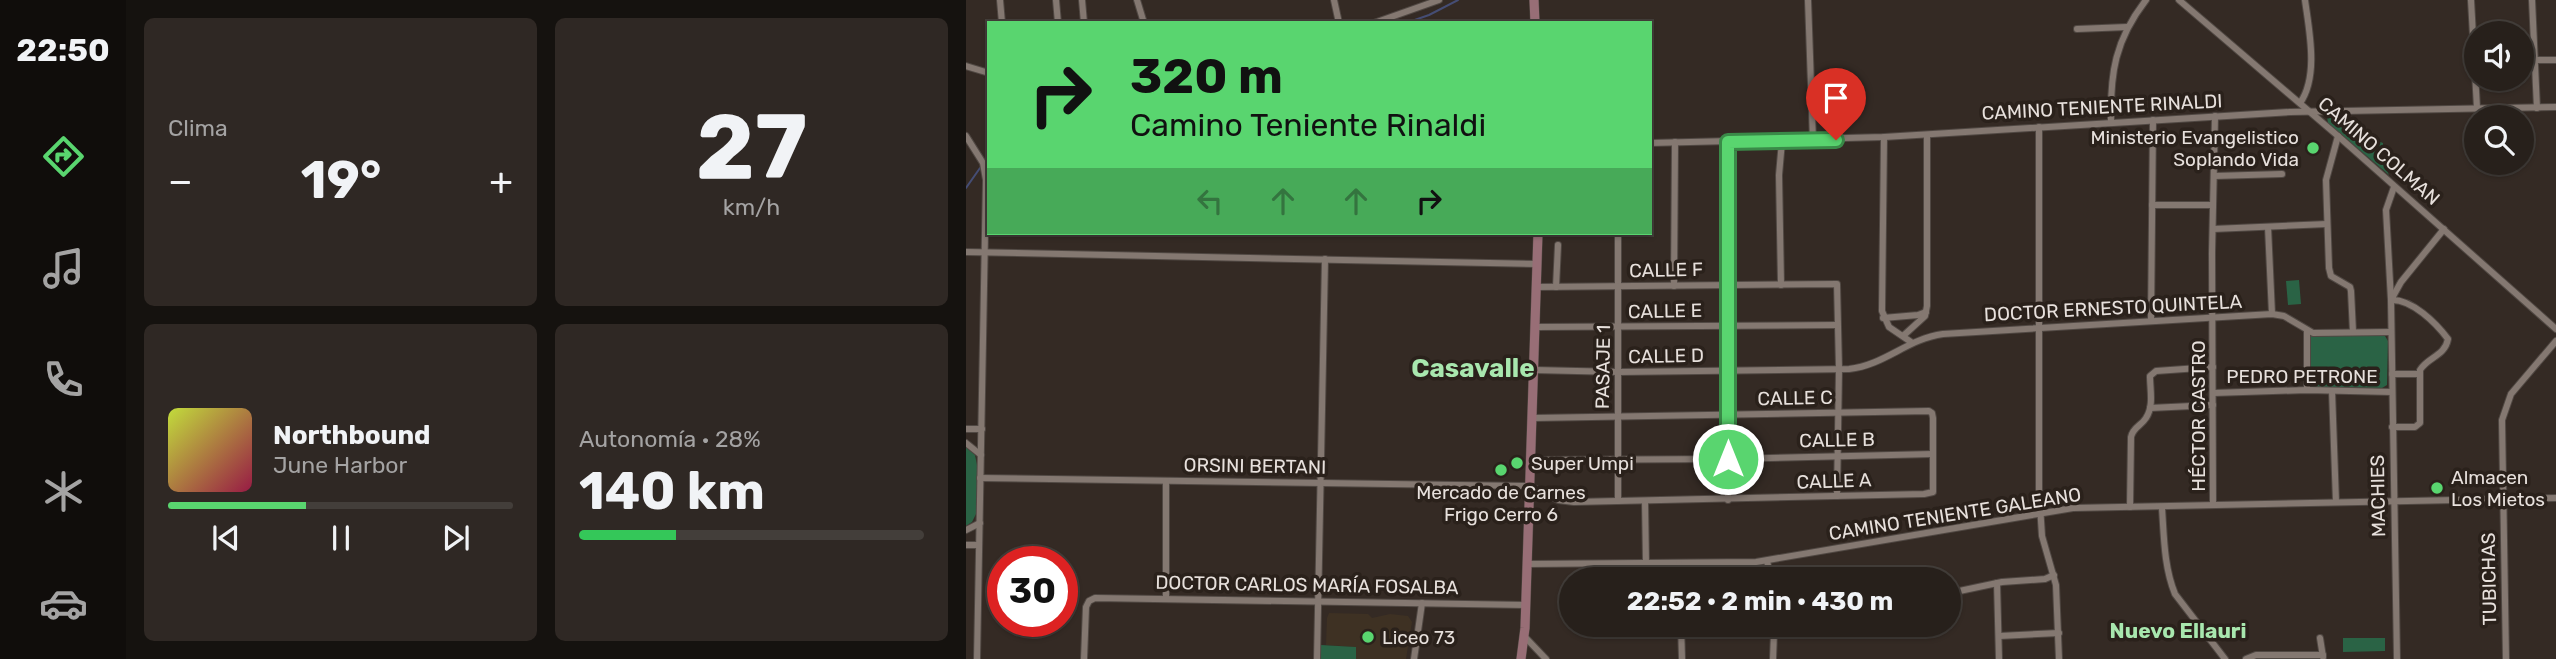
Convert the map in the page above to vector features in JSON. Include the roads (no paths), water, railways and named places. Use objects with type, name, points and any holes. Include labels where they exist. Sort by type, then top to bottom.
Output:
[{"type":"main road","points":[[1534,0],[1535,21]]},
{"type":"main road","points":[[1521,659],[1525,637],[1538,235]]},
{"type":"street","points":[[1000,0],[1003,21]]},
{"type":"street","points":[[1056,0],[1058,21]]},
{"type":"street","points":[[1082,0],[1084,21]]},
{"type":"street","points":[[1137,0],[1143,21]]},
{"type":"street","points":[[1334,0],[1339,21]]},
{"type":"street","points":[[1380,21],[1439,0]]},
{"type":"street","points":[[1808,0],[1813,141]]},
{"type":"street","points":[[2111,122],[2111,78],[2119,47],[2127,27],[2146,0]]},
{"type":"street","name":"CAMINO COLMAN","points":[[2179,0],[2556,329]]},
{"type":"street","points":[[2300,103],[2310,77],[2305,0]]},
{"type":"street","points":[[2471,0],[2477,105]]},
{"type":"street","points":[[2532,0],[2537,108]]},
{"type":"street","points":[[2077,29],[2127,27]]},
{"type":"street","points":[[2535,60],[2556,60]]},
{"type":"street","points":[[966,66],[987,72]]},
{"type":"street","name":"CAMINO TENIENTE RINALDI","points":[[2537,108],[2556,107]]},
{"type":"street","name":"CAMINO TENIENTE RINALDI","points":[[1652,143],[1813,141],[2215,116],[2464,108]]},
{"type":"street","name":"HÉCTOR CASTRO","points":[[2213,505],[2215,116]]},
{"type":"street","points":[[2151,321],[2152,120]]},
{"type":"street","points":[[2039,127],[2040,512],[2042,536],[2054,575],[2060,659]]},
{"type":"street","points":[[966,135],[986,171],[978,659]]},
{"type":"street","points":[[1903,336],[1926,312],[1927,135]]},
{"type":"street","points":[[2338,136],[2326,180],[2329,273],[2350,287],[2353,332]]},
{"type":"street","points":[[1884,137],[1883,318],[1889,327],[1911,342]]},
{"type":"street","points":[[1781,285],[1779,175],[1782,141]]},
{"type":"street","points":[[1674,286],[1675,142]]},
{"type":"street","points":[[1728,142],[1728,499]]},
{"type":"street","points":[[2214,176],[2283,174]]},
{"type":"street","name":"MACHIES","points":[[2394,187],[2386,210],[2391,300],[2397,659]]},
{"type":"street","points":[[2152,205],[2213,205]]},
{"type":"street","points":[[2213,229],[2328,224]]},
{"type":"street","points":[[2268,227],[2272,314]]},
{"type":"street","points":[[2392,427],[2415,427],[2420,423],[2422,366],[2444,350],[2448,339],[2416,309],[2400,300],[2391,300],[2401,282],[2444,229]]},
{"type":"street","name":"PASAJE 1","points":[[1618,235],[1618,501]]},
{"type":"street","points":[[1556,287],[1558,245]]},
{"type":"street","points":[[966,252],[1537,264]]},
{"type":"street","points":[[1317,659],[1325,259]]},
{"type":"street","name":"CALLE F","points":[[1536,287],[1837,284],[1837,326]]},
{"type":"street","points":[[1883,318],[1926,312]]},
{"type":"street","name":"DOCTOR ERNESTO QUINTELA","points":[[1839,369],[1875,364],[1911,342],[1942,334],[2272,314],[2288,317],[2307,331],[2391,332]]},
{"type":"street","points":[[1837,326],[1837,496]]},
{"type":"street","name":"CALLE E","points":[[1536,327],[1837,326]]},
{"type":"street","points":[[2307,331],[2307,390]]},
{"type":"street","name":"TUBICHAS","points":[[2506,659],[2502,429],[2504,411],[2511,394],[2556,341]]},
{"type":"street","points":[[2130,507],[2132,432],[2146,419],[2150,408],[2150,376],[2156,370],[2213,367]]},
{"type":"street","name":"CALLE D","points":[[1534,370],[1619,372],[1839,369]]},
{"type":"street","points":[[2392,374],[2420,374]]},
{"type":"street","name":"PEDRO PETRONE","points":[[2213,393],[2307,390],[2392,392]]},
{"type":"street","points":[[2332,391],[2336,502]]},
{"type":"street","points":[[2150,408],[2213,405]]},
{"type":"street","name":"CALLE C","points":[[1533,418],[1926,411],[1932,413],[1933,454]]},
{"type":"street","points":[[966,429],[982,429]]},
{"type":"street","points":[[966,443],[981,455]]},
{"type":"street","name":"CALLE B","points":[[1531,460],[1933,454]]},
{"type":"street","name":"CALLE A","points":[[1530,486],[1563,501],[1924,494],[1933,492],[1933,454]]},
{"type":"street","name":"ORSINI BERTANI","points":[[981,478],[1530,486]]},
{"type":"street","points":[[1166,481],[1166,599]]},
{"type":"street","name":"CAMINO TENIENTE GALEANO","points":[[1527,565],[1767,561],[2073,508],[2556,498]]},
{"type":"street","points":[[1646,501],[1646,564]]},
{"type":"street","points":[[2162,508],[2165,561],[2175,594],[2225,659]]},
{"type":"street","points":[[966,530],[980,523]]},
{"type":"street","points":[[966,545],[979,545]]},
{"type":"street","points":[[1767,561],[1768,567]]},
{"type":"street","points":[[1961,591],[1997,583],[2045,579],[2054,575]]},
{"type":"street","points":[[1997,583],[1999,659]]},
{"type":"street","name":"DOCTOR CARLOS MARÍA FOSALBA","points":[[1084,659],[1085,611],[1089,601],[1095,598],[1526,604]]},
{"type":"street","points":[[1414,659],[1422,603]]},
{"type":"street","points":[[1998,636],[2059,633]]},
{"type":"street","points":[[1525,637],[1546,659]]},
{"type":"street","points":[[1681,637],[1682,659]]},
{"type":"street","points":[[1773,637],[1773,659]]},
{"type":"street","points":[[2246,659],[2256,655],[2323,657],[2320,638]]},
{"type":"waterway","points":[[1412,21],[1458,0]]},
{"type":"waterway","points":[[966,188],[980,168]]},
{"type":"place","name":"Ministerio Evangelistico Soplando Vida","points":[[2313,148]]},
{"type":"place","name":"Super Umpi","points":[[1517,463]]},
{"type":"place","name":"Mercado de Carnes Frigo Cerro 6","points":[[1501,470]]},
{"type":"place","name":"Almacen Los Mietos","points":[[2437,488]]},
{"type":"place","name":"Liceo 73","points":[[1368,637]]},
{"type":"district","name":"Casavalle","points":[[1473,368]]},
{"type":"district","name":"Nuevo Ellauri","points":[[2178,630]]}]
